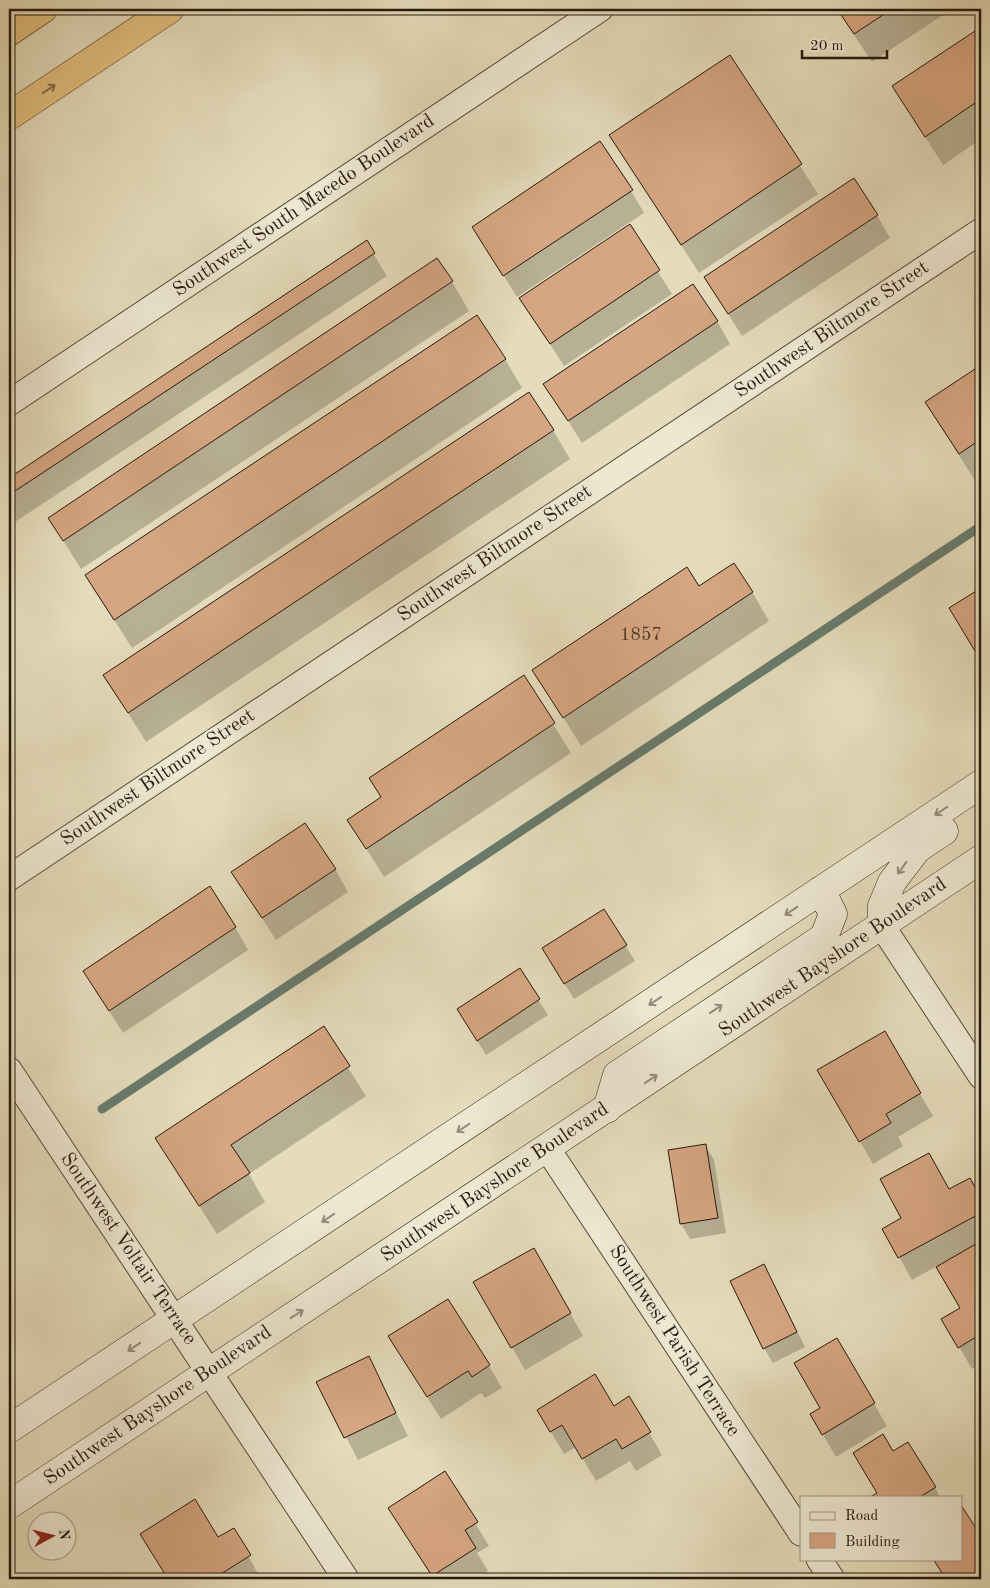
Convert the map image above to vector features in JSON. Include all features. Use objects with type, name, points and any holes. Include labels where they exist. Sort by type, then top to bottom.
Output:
[{"type":"highway","points":[[9,32],[43,9]]},
{"type":"highway","points":[[9,116],[170,9]]},
{"type":"main road","points":[[9,1429],[981,784]]},
{"type":"main road","points":[[882,926],[882,906],[892,882],[916,849],[981,807]]},
{"type":"main road","name":"Southwest Bayshore Boulevard","points":[[9,1505],[981,859]]},
{"type":"main road","points":[[607,1109],[617,1075],[824,937],[833,914],[822,890]]},
{"type":"street","name":"Southwest South Macedo Boulevard","points":[[9,403],[600,9]]},
{"type":"street","name":"Southwest Biltmore Street","points":[[9,878],[981,231]]},
{"type":"street","points":[[882,926],[981,1076]]},
{"type":"street","name":"Southwest Voltair Terrace","points":[[9,1070],[346,1579]]},
{"type":"street","name":"Southwest Parish Terrace","points":[[547,1148],[800,1531]]},
{"type":"street","points":[[819,1560],[832,1579]]},
{"type":"building","points":[[837,9],[892,9],[854,34]]},
{"type":"building","points":[[981,27],[981,99],[925,137],[892,86]]},
{"type":"building","points":[[730,55],[802,164],[681,245],[609,135]]},
{"type":"building","points":[[600,141],[633,190],[503,276],[472,227]]},
{"type":"building","points":[[854,178],[878,215],[728,314],[704,277]]},
{"type":"building","points":[[630,224],[660,270],[550,344],[519,298]]},
{"type":"building","points":[[367,240],[375,253],[9,495],[9,478]]},
{"type":"building","points":[[437,258],[453,281],[63,541],[48,518]]},
{"type":"building","points":[[693,284],[718,321],[568,421],[543,384]]},
{"type":"building","points":[[477,315],[506,359],[114,620],[85,575]]},
{"type":"building","points":[[981,365],[981,439],[959,454],[925,402]]},
{"type":"building","points":[[529,392],[554,430],[128,713],[103,675]]},
{"type":"building","points":[[734,563],[753,592],[563,718],[532,670],[687,567],[699,586]]},
{"type":"building","points":[[981,588],[981,654],[978,656],[949,608]]},
{"type":"building","points":[[524,675],[555,723],[366,849],[347,820],[381,797],[369,778]]},
{"type":"building","points":[[305,823],[336,869],[262,918],[231,872]]},
{"type":"building","points":[[210,886],[236,927],[109,1011],[83,971]]},
{"type":"building","points":[[604,909],[627,945],[564,984],[542,948]]},
{"type":"building","points":[[520,968],[540,999],[477,1041],[457,1009]]},
{"type":"building","points":[[324,1026],[350,1066],[231,1145],[250,1173],[199,1206],[155,1138]]},
{"type":"building","points":[[885,1031],[921,1093],[886,1114],[891,1123],[859,1142],[817,1070]]},
{"type":"building","points":[[706,1144],[718,1218],[680,1224],[668,1150]]},
{"type":"building","points":[[929,1153],[949,1189],[970,1178],[981,1198],[981,1213],[898,1258],[882,1229],[901,1218],[880,1179]]},
{"type":"building","points":[[981,1241],[981,1334],[958,1348],[941,1319],[960,1308],[936,1267]]},
{"type":"building","points":[[534,1248],[571,1313],[511,1348],[473,1282]]},
{"type":"building","points":[[764,1264],[797,1332],[763,1349],[730,1281]]},
{"type":"building","points":[[448,1299],[490,1365],[472,1377],[468,1371],[427,1397],[388,1336]]},
{"type":"building","points":[[837,1338],[875,1403],[822,1435],[810,1414],[820,1408],[794,1363]]},
{"type":"building","points":[[369,1356],[396,1413],[344,1438],[316,1382]]},
{"type":"building","points":[[595,1374],[614,1406],[629,1396],[651,1432],[622,1449],[616,1439],[582,1459],[562,1425],[550,1432],[537,1410]]},
{"type":"building","points":[[883,1434],[893,1451],[908,1442],[936,1487],[922,1496],[872,1496],[877,1493],[853,1453]]},
{"type":"building","points":[[445,1471],[478,1522],[465,1530],[476,1548],[432,1576],[388,1508]]},
{"type":"building","points":[[195,1499],[218,1537],[234,1528],[251,1555],[213,1579],[168,1579],[140,1534]]},
{"type":"building","points":[[962,1507],[981,1536],[981,1579],[940,1579],[944,1576],[934,1560],[962,1560]]},
{"type":"waterway","points":[[102,1109],[981,526]]}]
